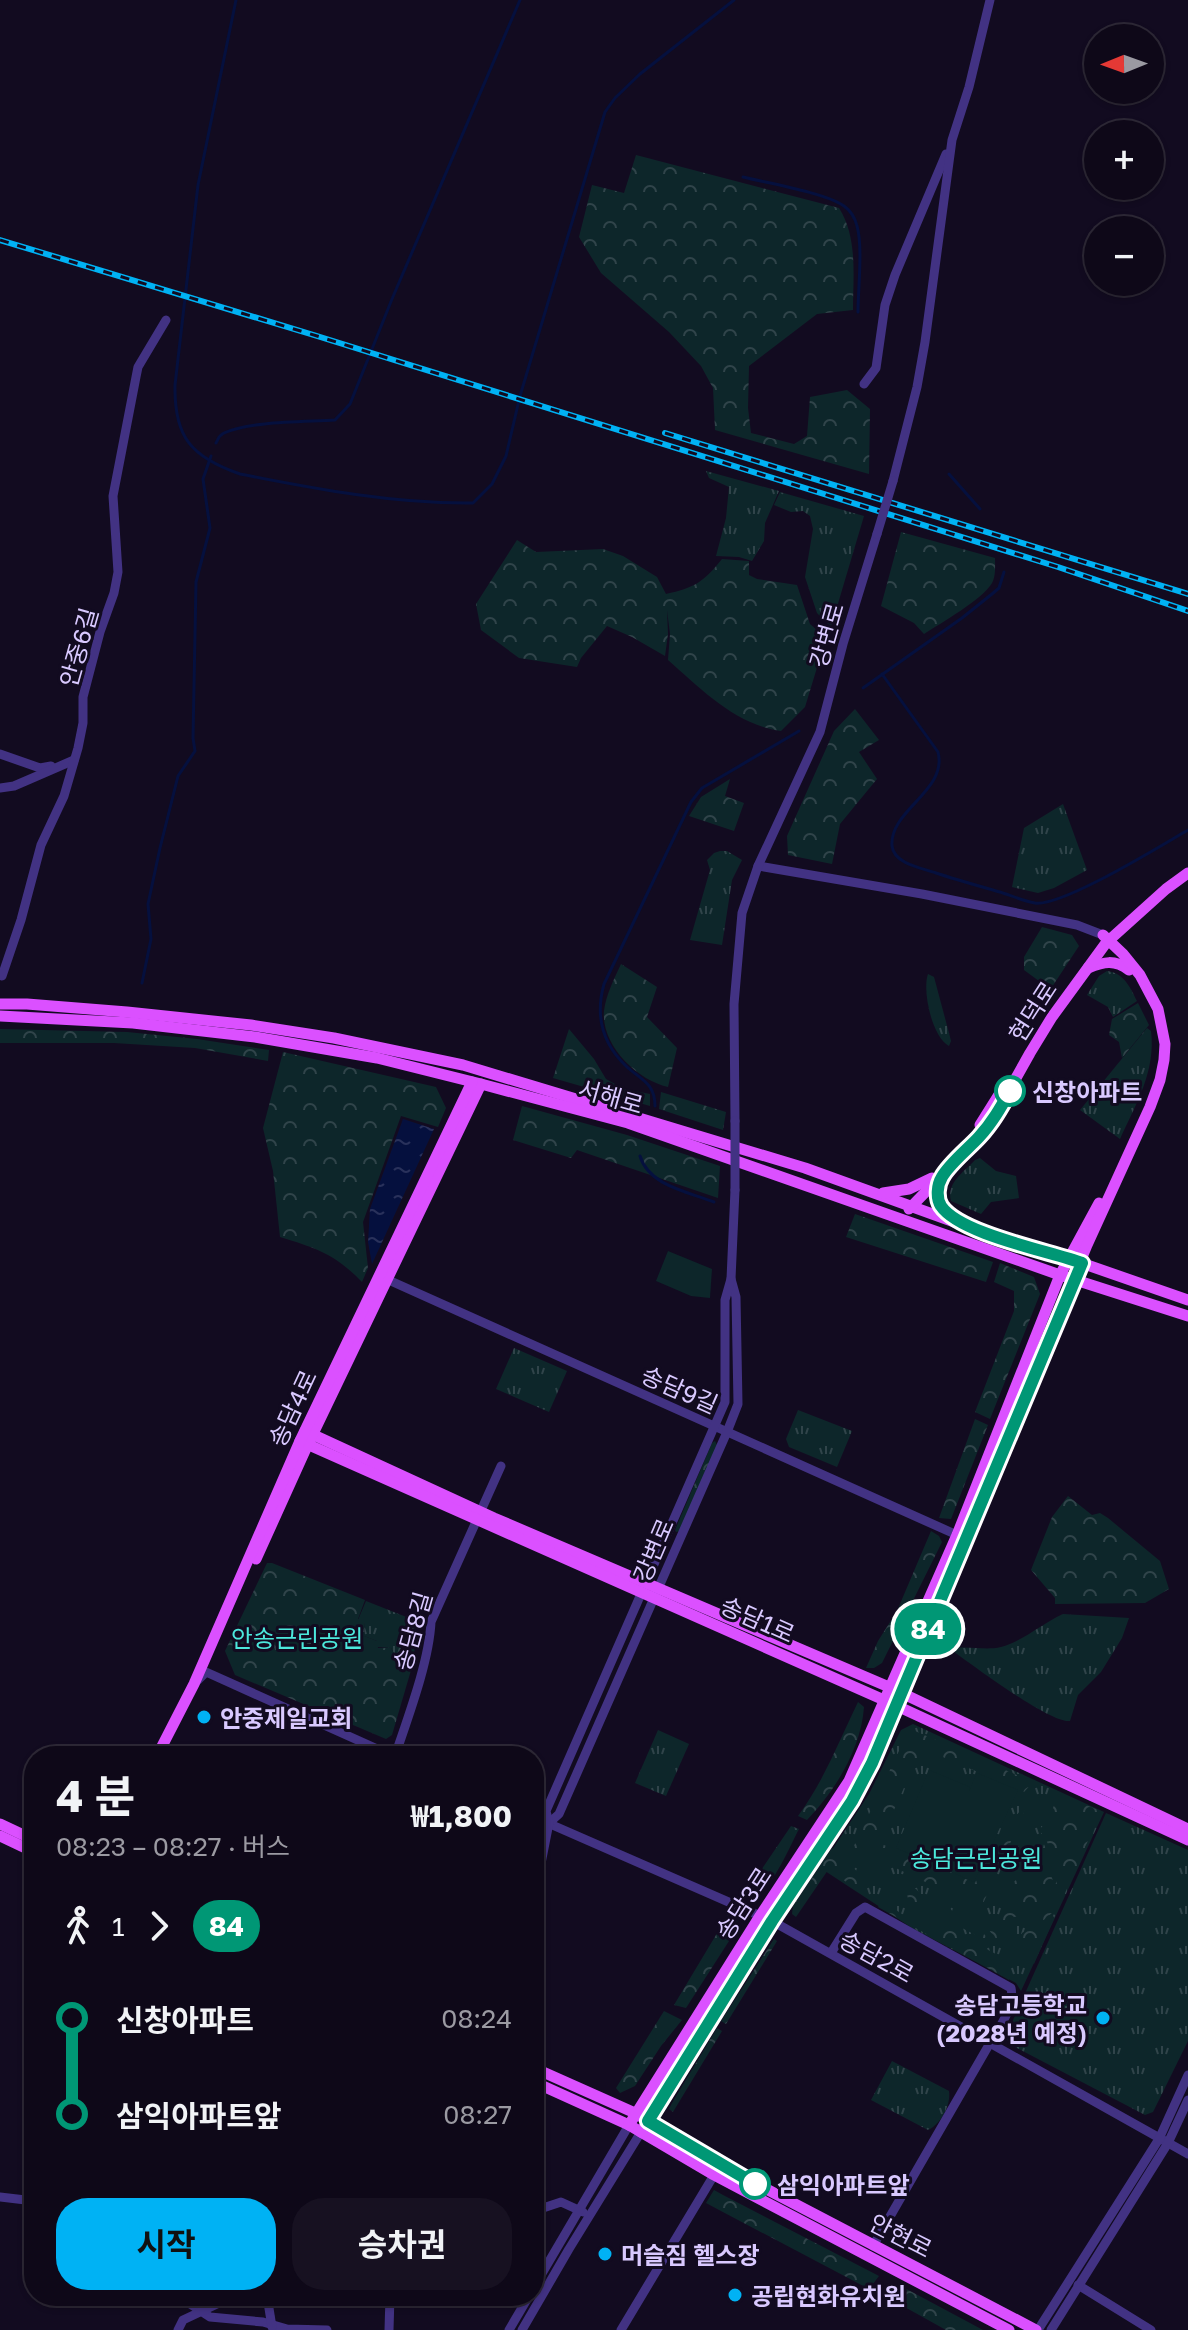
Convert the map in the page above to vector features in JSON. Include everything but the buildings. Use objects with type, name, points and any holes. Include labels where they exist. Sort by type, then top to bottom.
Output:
[{"type":"main road","name":"현덕로","points":[[937,1177],[988,1114],[1022,1058],[1105,939],[1188,873]]},
{"type":"main road","name":"현덕로","points":[[898,1217],[982,1134],[1000,1110],[1030,1053],[1105,939]]},
{"type":"main road","points":[[893,1700],[889,1687],[957,1535],[1067,1258],[1108,1185],[1156,1079],[1161,1042],[1153,1008],[1105,939]]},
{"type":"main road","points":[[893,1700],[968,1537],[1087,1245],[1160,1080],[1164,1060],[1163,1027],[1153,996],[1140,975],[1105,939]]},
{"type":"main road","points":[[1087,969],[1109,962],[1129,970]]},
{"type":"main road","name":"서해로","points":[[0,1002],[251,1025],[334,1038],[463,1065],[805,1168],[971,1228],[1188,1300]]},
{"type":"main road","name":"서해로","points":[[0,1018],[133,1023],[255,1037],[377,1058],[477,1083],[628,1123],[1074,1281],[1188,1316]]},
{"type":"main road","name":"송담4로","points":[[162,1746],[477,1083]]},
{"type":"main road","points":[[875,1193],[909,1189],[937,1177],[940,1204],[971,1228]]},
{"type":"main road","name":"송담4로","points":[[170,1746],[206,1672],[306,1438]]},
{"type":"main road","name":"송담1로","points":[[306,1438],[644,1588],[889,1687]]},
{"type":"main road","name":"송담1로","points":[[656,1593],[1188,1829]]},
{"type":"main road","name":"송담1로","points":[[893,1700],[1188,1840]]},
{"type":"main road","name":"송담3로","points":[[629,2125],[849,1781],[893,1700]]},
{"type":"main road","name":"송담3로","points":[[641,2132],[772,1921],[852,1801],[872,1763],[893,1700]]},
{"type":"main road","points":[[0,1824],[24,1835]]},
{"type":"main road","points":[[0,1836],[24,1847]]},
{"type":"main road","name":"안현로","points":[[544,2072],[635,2113],[732,2171],[1037,2330]]},
{"type":"main road","name":"안현로","points":[[544,2087],[629,2125],[714,2175],[1009,2330]]},
{"type":"main road","points":[[635,2113],[641,2132]]},
{"type":"street","name":"강변로","points":[[544,1848],[549,1823],[546,1811],[725,1402],[725,1300],[731,1279],[735,1190],[736,968],[742,913],[758,866],[820,732],[843,644],[893,481],[925,342],[952,140],[969,87],[990,0]]},
{"type":"street","points":[[864,384],[876,368],[885,305],[895,275],[952,140]]},
{"type":"street","name":"안중6길","points":[[2,976],[41,845],[64,796],[74,760],[83,723],[83,697],[118,572],[113,496],[138,367],[166,320]]},
{"type":"street","points":[[0,754],[40,768],[74,760]]},
{"type":"street","points":[[0,788],[14,786],[74,760]]},
{"type":"street","points":[[758,866],[1077,925],[1105,939]]},
{"type":"street","name":"송담9길","points":[[383,1277],[957,1535]]},
{"type":"street","name":"강변로","points":[[549,1823],[559,1814],[738,1404],[736,1297],[731,1279]]},
{"type":"street","points":[[479,1516],[501,1466]]},
{"type":"street","name":"송담8길","points":[[397,1746],[415,1693],[431,1633],[431,1622],[479,1516]]},
{"type":"street","points":[[194,1684],[206,1672],[372,1746]]},
{"type":"street","name":"송담2로","points":[[544,1821],[772,1921],[1188,2154]]},
{"type":"street","points":[[831,1953],[856,1913],[865,1907],[1011,1988],[1013,1993],[1007,2012],[990,2043],[873,2246]]},
{"type":"street","points":[[1037,2330],[1164,2141],[1188,2075]]},
{"type":"street","points":[[1051,2330],[1188,2100]]},
{"type":"street","points":[[544,2270],[629,2125]]},
{"type":"street","points":[[544,2293],[641,2132]]},
{"type":"street","points":[[621,2330],[714,2175]]},
{"type":"street","points":[[0,2197],[24,2200]]},
{"type":"street","points":[[544,2208],[561,2202],[590,2215]]},
{"type":"street","points":[[1078,2285],[1151,2330]]},
{"type":"street","points":[[196,2306],[200,2312],[222,2319],[263,2322],[272,2328],[327,2330]]},
{"type":"street","points":[[178,2330],[183,2320],[213,2306]]},
{"type":"street","points":[[269,2306],[272,2328]]},
{"type":"street","points":[[389,2330],[390,2306]]},
{"type":"street","points":[[509,2330],[523,2306]]},
{"type":"street","points":[[522,2330],[536,2306]]},
{"type":"green space","points":[[636,155],[839,208],[852,244],[853,310],[817,314],[749,366],[748,408],[751,433],[794,444],[807,436],[810,397],[847,390],[870,409],[869,474],[715,430],[713,388],[701,366],[669,332],[601,273],[579,237],[592,185],[624,193]]},
{"type":"green space","points":[[706,471],[779,491],[765,523],[764,541],[752,561],[716,556],[726,518],[729,487],[709,478]]},
{"type":"green space","points":[[780,492],[864,516],[831,627],[817,613],[805,577],[813,529],[810,516],[803,511],[791,512],[774,505]]},
{"type":"green space","points":[[901,532],[995,558],[994,577],[987,589],[924,634],[914,623],[881,606]]},
{"type":"green space","points":[[517,540],[536,552],[603,549],[623,556],[657,577],[666,594],[698,583],[722,559],[749,561],[749,575],[757,579],[797,585],[810,624],[826,638],[805,707],[781,731],[734,714],[668,660],[670,634],[667,610],[665,656],[607,626],[577,667],[519,658],[481,630],[476,604]]},
{"type":"green space","points":[[855,709],[879,740],[859,752],[877,779],[840,824],[832,864],[788,855],[787,836],[834,731]]},
{"type":"green space","points":[[730,779],[725,796],[744,803],[734,831],[689,816],[701,797]]},
{"type":"green space","points":[[1063,804],[1087,870],[1038,893],[1012,887],[1024,828]]},
{"type":"green space","points":[[720,851],[727,851],[742,860],[732,880],[722,945],[690,940],[710,870],[707,860]]},
{"type":"green space","points":[[1042,927],[1072,935],[1079,946],[1046,996],[1039,981],[1024,970],[1024,957]]},
{"type":"green space","points":[[621,964],[657,987],[647,1017],[677,1048],[668,1087],[633,1069],[608,1036],[605,1005]]},
{"type":"green space","points":[[1107,971],[1122,978],[1137,1001],[1113,1017],[1108,1007],[1087,995],[1099,976]]},
{"type":"green space","points":[[928,974],[934,977],[951,1041],[949,1046],[933,1024],[926,991]]},
{"type":"green space","points":[[1138,1003],[1149,1025],[1122,1058],[1119,1042],[1109,1035],[1112,1019]]},
{"type":"green space","points":[[1147,1028],[1151,1031],[1152,1046],[1148,1074],[1120,1139],[1080,1110]]},
{"type":"green space","points":[[0,1029],[127,1032],[197,1039],[269,1050],[268,1061],[195,1048],[114,1043],[0,1043]]},
{"type":"green space","points":[[569,1029],[606,1079],[624,1089],[650,1094],[650,1106],[553,1078]]},
{"type":"green space","points":[[283,1052],[436,1087],[446,1108],[438,1127],[401,1116],[363,1222],[368,1268],[362,1282],[324,1253],[280,1237],[273,1171],[263,1128]]},
{"type":"green space","points":[[661,1092],[726,1112],[723,1130],[659,1109]]},
{"type":"green space","points":[[522,1106],[627,1135],[720,1166],[718,1198],[577,1150],[571,1158],[513,1140]]},
{"type":"green space","points":[[980,1158],[996,1171],[1016,1176],[1019,1198],[991,1202],[981,1214],[951,1201],[950,1195],[957,1178]]},
{"type":"green space","points":[[855,1214],[993,1262],[986,1282],[846,1237]]},
{"type":"green space","points":[[668,1251],[712,1269],[710,1298],[691,1296],[656,1281]]},
{"type":"green space","points":[[1000,1263],[1034,1277],[1040,1294],[990,1419],[975,1412],[1014,1311],[1014,1291],[994,1282]]},
{"type":"green space","points":[[514,1348],[567,1371],[549,1412],[496,1389]]},
{"type":"green space","points":[[798,1410],[852,1431],[837,1467],[789,1447],[786,1439]]},
{"type":"green space","points":[[975,1419],[988,1425],[951,1519],[939,1518]]},
{"type":"green space","points":[[715,1441],[717,1445],[680,1531],[676,1532],[712,1443]]},
{"type":"green space","points":[[1068,1496],[1092,1515],[1100,1513],[1108,1518],[1160,1561],[1169,1589],[1145,1603],[1055,1604],[1055,1598],[1031,1570],[1052,1517]]},
{"type":"green space","points":[[931,1531],[942,1542],[882,1663],[866,1668],[897,1611]]},
{"type":"green space","name":"안송근린공원","points":[[267,1563],[365,1600],[358,1619],[365,1622],[364,1636],[377,1641],[378,1648],[391,1648],[396,1657],[414,1660],[392,1735],[386,1739],[235,1675],[225,1651]]},
{"type":"green space","name":"안송근린공원","points":[[366,1601],[419,1622],[413,1660],[396,1657],[391,1648],[377,1647],[377,1641],[364,1636],[365,1623],[358,1620]]},
{"type":"green space","points":[[1063,1614],[1129,1618],[1122,1638],[1101,1672],[1078,1695],[1070,1721],[1029,1703],[950,1649],[1001,1647]]},
{"type":"green space","points":[[858,1702],[864,1707],[862,1723],[845,1768],[807,1820],[798,1816],[823,1775]]},
{"type":"green space","name":"송담근린공원","points":[[913,1724],[1104,1812],[1021,1991],[1016,1983],[912,1928],[825,1871],[830,1853],[869,1794],[901,1730]]},
{"type":"green space","points":[[658,1730],[689,1744],[666,1796],[635,1783]]},
{"type":"green space","points":[[915,1731],[1033,1782],[1024,1792],[922,1748],[879,1843],[891,1848],[880,1862],[852,1850],[907,1734]]},
{"type":"green space","points":[[929,1770],[970,1787],[969,1791],[977,1773],[1018,1790],[974,1882],[896,1848]]},
{"type":"green space","points":[[1058,1794],[1101,1811],[1034,1964],[1028,1959],[1028,1947],[1021,1939],[1022,1933],[1045,1925],[1055,1912],[1051,1893],[1057,1881],[1054,1861],[1048,1843],[1039,1830],[1053,1814]]},
{"type":"green space","points":[[1031,1797],[981,1908],[887,1864],[896,1849],[975,1883],[997,1835],[1001,1835]]},
{"type":"green space","name":"송담근린공원","points":[[1106,1813],[1188,1850],[1188,2041],[1153,2112],[1145,2115],[1013,2046],[1005,2038]]},
{"type":"green space","points":[[791,1826],[799,1829],[778,1869],[765,1889],[751,1899],[747,1897],[747,1891]]},
{"type":"green space","points":[[1036,1833],[1046,1850],[1053,1881],[1047,1891],[1052,1913],[1040,1923],[1014,1917],[1016,1938],[999,1940],[988,1928],[1005,1913],[1011,1886],[1027,1870],[1027,1840]]},
{"type":"green space","points":[[832,1848],[861,1875],[857,1889],[828,1870],[796,1917],[792,1914],[793,1906]]},
{"type":"green space","points":[[911,1888],[926,1899],[946,1903],[960,1921],[981,1923],[984,1934],[992,1944],[908,1899]]},
{"type":"green space","points":[[888,1903],[912,1921],[926,1926],[939,1924],[1011,1962],[1009,1980],[878,1907]]},
{"type":"green space","points":[[728,1915],[737,1919],[738,1927],[686,2008],[674,2005]]},
{"type":"green space","points":[[774,1939],[777,1941],[726,2024],[721,2021]]},
{"type":"green space","points":[[664,2011],[682,2020],[635,2086],[620,2093],[616,2088]]},
{"type":"green space","points":[[717,2028],[722,2031],[673,2112],[669,2109],[672,2103]]},
{"type":"green space","points":[[892,2061],[949,2091],[944,2114],[928,2130],[871,2100]]},
{"type":"green space","points":[[714,2190],[879,2276],[869,2289],[706,2203]]},
{"type":"green space","points":[[891,2285],[899,2285],[983,2330],[946,2330],[885,2296]]},
{"type":"water","points":[[403,1119],[434,1129],[372,1264],[368,1242],[370,1209]]},
{"type":"waterway","points":[[236,0],[198,185],[175,385],[175,403],[182,432],[189,443],[209,460],[240,474],[327,490],[444,503],[473,503],[492,484],[506,456],[520,396],[605,112],[640,74],[734,0]]},
{"type":"waterway","points":[[216,443],[224,433],[248,426],[335,420],[350,404],[520,0]]},
{"type":"waterway","points":[[743,177],[824,197],[849,210],[859,235],[858,312]]},
{"type":"waterway","points":[[142,983],[151,939],[148,904],[160,848],[178,776],[195,751],[196,582],[210,528],[203,479],[211,456]]},
{"type":"waterway","points":[[949,474],[980,509]]},
{"type":"waterway","points":[[863,688],[992,594],[999,588],[1004,572]]},
{"type":"waterway","points":[[882,674],[938,752],[939,766],[935,778],[899,822],[894,833],[892,846],[903,861],[1027,901],[1048,902],[1088,886],[1188,830]]},
{"type":"waterway","points":[[655,1106],[650,1087],[626,1066],[606,1038],[600,1007],[604,984],[691,802],[702,788],[799,731]]},
{"type":"waterway","points":[[640,1156],[645,1166],[661,1181],[714,1202]]},
{"type":"railway","points":[[0,240],[1058,567],[1188,611]]},
{"type":"railway","points":[[665,433],[1188,594]]},
{"type":"bus line","name":"84","points":[[755,2184],[648,2121],[772,1921],[852,1801],[872,1763],[1082,1263],[971,1228],[940,1204],[938,1194],[942,1176],[982,1134],[1010,1091]]},
{"type":"place","name":"신창아파트","points":[[1010,1091]]},
{"type":"place","name":"안중제일교회","points":[[204,1717]]},
{"type":"place","name":"송담고등학교 (2028년 예정)","points":[[1103,2018]]},
{"type":"place","name":"삼익아파트앞","points":[[755,2184]]},
{"type":"place","name":"머슬짐 헬스장","points":[[605,2254]]},
{"type":"place","name":"공립현화유치원","points":[[735,2295]]}]
